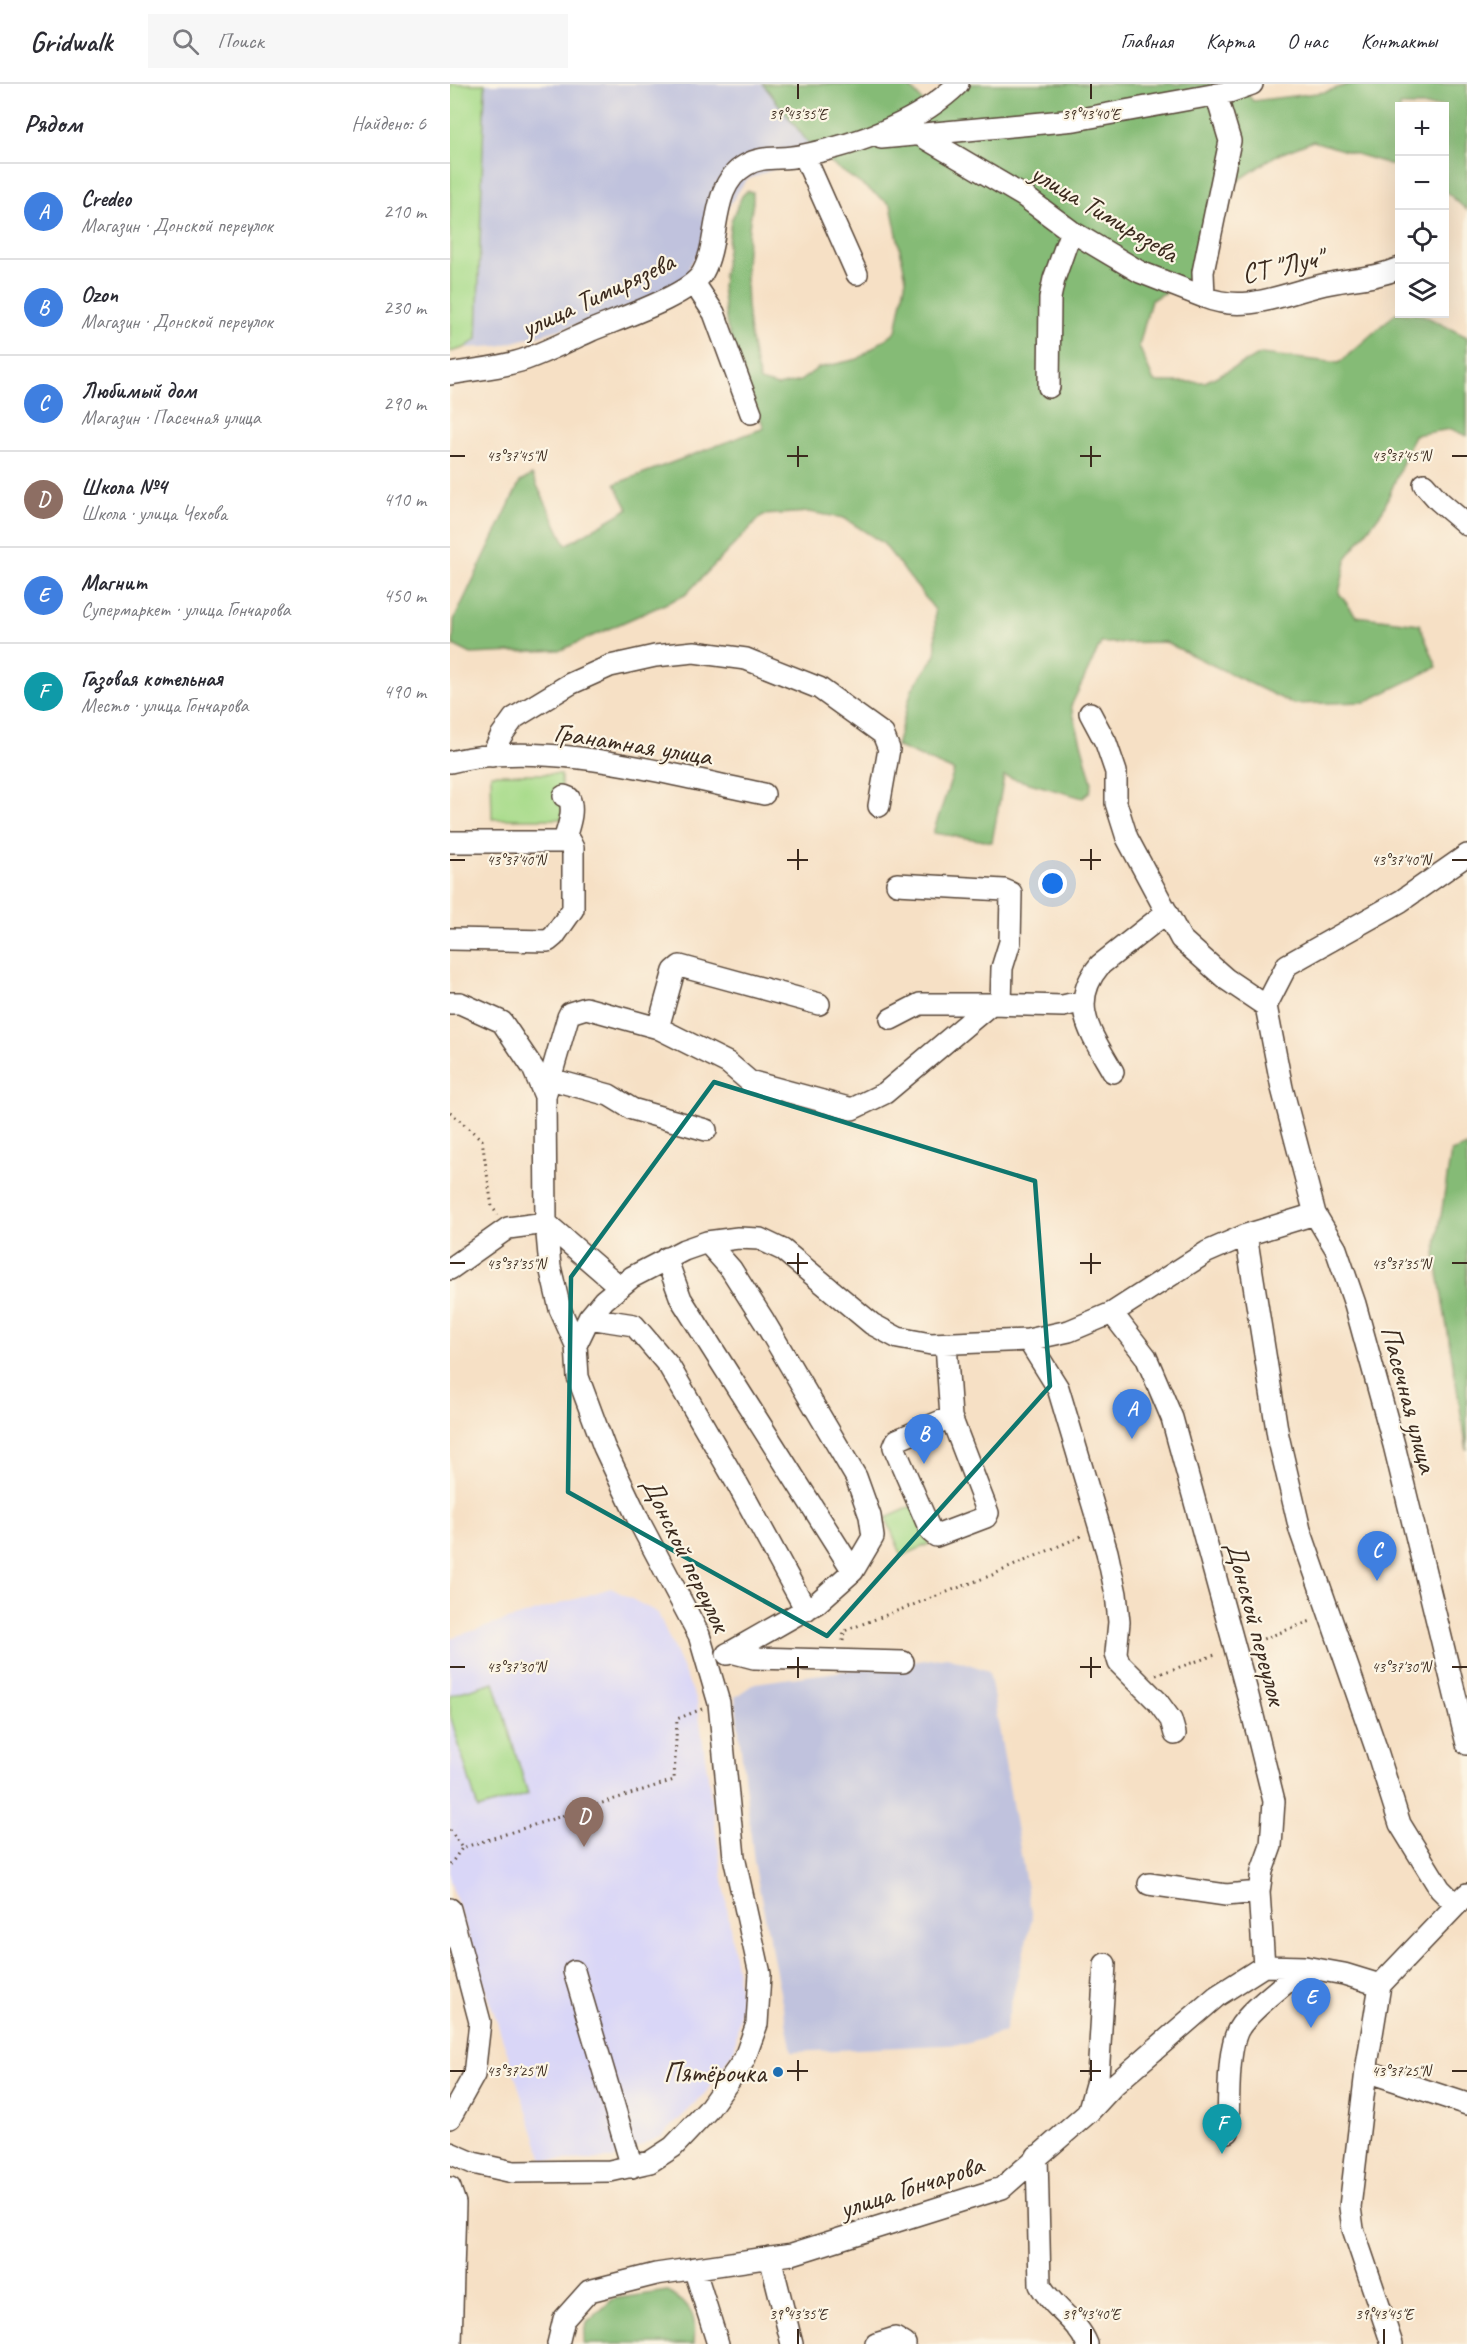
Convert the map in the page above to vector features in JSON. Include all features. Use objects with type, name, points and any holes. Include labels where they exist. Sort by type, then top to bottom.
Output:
[{"type":"street","name":"улица Тимирязева","points":[[450,374],[501,366],[526,359],[633,315],[694,283],[703,272],[722,195],[733,175],[747,164],[765,158],[804,155],[863,140],[904,121],[947,95],[958,84]]},
{"type":"street","points":[[863,140],[1075,120],[1216,94],[1252,84]]},
{"type":"street","name":"СТ \"Луч\"","points":[[1216,94],[1230,141],[1203,272],[1204,297],[1217,303],[1266,302],[1330,283],[1379,276],[1395,270]]},
{"type":"street","name":"улица Тимирязева","points":[[918,134],[1024,197],[1071,231],[1140,272],[1204,297]]},
{"type":"street","points":[[804,155],[857,274]]},
{"type":"street","points":[[1049,387],[1050,298],[1054,279],[1071,231]]},
{"type":"street","points":[[694,283],[714,313],[751,413]]},
{"type":"street","points":[[1424,484],[1439,501],[1467,525]]},
{"type":"street","name":"Гранатная улица","points":[[492,756],[501,736],[514,718],[570,684],[610,666],[655,656],[694,652],[746,659],[819,688],[883,734],[889,749],[879,806]]},
{"type":"street","points":[[1090,713],[1106,743],[1116,772],[1116,803],[1127,838],[1181,939],[1226,980],[1266,1006],[1287,965],[1401,901],[1467,855]]},
{"type":"street","name":"Гранатная улица","points":[[450,762],[510,754],[583,758],[764,794]]},
{"type":"street","points":[[564,796],[572,805],[564,841]]},
{"type":"street","points":[[450,842],[570,842],[572,844],[573,909],[552,939],[544,941],[450,939]]},
{"type":"street","points":[[576,1345],[560,1309],[549,1267],[546,1223],[548,1087],[568,1017],[575,1011],[590,1009],[658,1028],[728,1063],[749,1081],[852,1109],[885,1093],[996,1004],[1002,968],[1010,942],[1011,897],[1008,891],[897,884]]},
{"type":"street","points":[[1113,1072],[1088,1028],[1083,1014],[1090,976],[1100,965],[1167,912]]},
{"type":"street","points":[[658,1028],[675,971],[680,966],[819,1004]]},
{"type":"street","points":[[891,1019],[920,1004],[1063,1006],[1084,1001]]},
{"type":"street","points":[[450,1003],[460,1003],[502,1023],[548,1087],[609,1095],[632,1109],[706,1130]]},
{"type":"street","name":"Пасечная улица","points":[[1266,1006],[1282,1088],[1316,1214],[1336,1249],[1355,1304],[1403,1479],[1467,1744]]},
{"type":"street","name":"Донской переулок","points":[[450,2153],[474,2163],[513,2172],[610,2171],[650,2162],[673,2147],[708,2110],[744,2060],[757,2024],[760,1974],[734,1857],[719,1703],[699,1635],[641,1525],[604,1447],[578,1377],[576,1345],[589,1318],[604,1300],[632,1277],[666,1258],[707,1242],[738,1238],[760,1239],[783,1250],[872,1324],[898,1338],[931,1344],[1028,1340],[1069,1330],[1112,1312],[1207,1252],[1246,1235],[1316,1214]]},
{"type":"street","points":[[450,1269],[508,1228],[546,1223],[620,1287]]},
{"type":"street","points":[[1246,1235],[1278,1436],[1300,1530],[1400,1824],[1440,1889],[1461,1899],[1380,1985],[1366,2071],[1350,2207],[1353,2229],[1392,2344]]},
{"type":"street","points":[[707,1242],[731,1269],[764,1321],[856,1477],[870,1516],[873,1537],[853,1571],[817,1603],[731,1652],[707,1663]]},
{"type":"street","points":[[666,1258],[681,1299],[853,1571]]},
{"type":"street","name":"Донской переулок","points":[[1112,1312],[1146,1357],[1172,1418],[1235,1648],[1274,1802],[1270,1846],[1259,1892],[1264,1966]]},
{"type":"street","points":[[589,1318],[634,1325],[669,1366],[738,1485],[806,1610]]},
{"type":"street","points":[[1028,1340],[1042,1366],[1058,1388],[1100,1528],[1116,1594],[1119,1622],[1116,1653],[1119,1663],[1157,1701],[1171,1720],[1175,1734]]},
{"type":"street","points":[[946,1344],[951,1417],[988,1515],[936,1536],[931,1532],[894,1447],[897,1440],[951,1417]]},
{"type":"street","points":[[731,1652],[754,1658],[903,1662]]},
{"type":"street","points":[[1149,1884],[1226,1895],[1259,1892]]},
{"type":"street","points":[[450,1909],[457,1963],[480,2022],[474,2075],[450,2118]]},
{"type":"street","points":[[1089,2112],[1098,2077],[1105,1965]]},
{"type":"street","points":[[1264,1966],[1305,1967],[1344,1974],[1380,1985]]},
{"type":"street","name":"улица Гончарова","points":[[558,2344],[564,2319],[589,2291],[656,2274],[792,2254],[1002,2188],[1089,2112],[1114,2085],[1217,1996],[1264,1966]]},
{"type":"street","points":[[1228,2132],[1233,2045],[1238,2030],[1251,2014],[1305,1967]]},
{"type":"street","points":[[574,1971],[632,2167]]},
{"type":"street","points":[[1366,2071],[1467,2104]]},
{"type":"street","points":[[1037,2156],[1040,2285],[1047,2298],[1082,2332],[1087,2344]]},
{"type":"street","points":[[450,2188],[455,2203],[451,2344]]},
{"type":"street","points":[[770,2257],[792,2344]]},
{"type":"street","points":[[694,2268],[718,2344]]},
{"type":"street","points":[[876,2344],[895,2338],[905,2344]]},
{"type":"path","points":[[450,1113],[482,1140],[492,1207],[508,1228]]},
{"type":"path","points":[[843,1651],[844,1631],[992,1575],[1100,1528]]},
{"type":"path","points":[[1139,1681],[1268,1638],[1329,1614]]},
{"type":"path","points":[[450,1865],[462,1848],[674,1780],[677,1719],[719,1703]]},
{"type":"path","points":[[450,1830],[462,1848]]},
{"type":"highlighted area","points":[[714,1082],[1035,1181],[1050,1386],[827,1636],[568,1492],[571,1277]]},
{"type":"shaded area","points":[[450,84],[763,84],[816,153],[746,180],[689,267],[689,281],[601,318],[499,346],[464,348],[450,352]]},
{"type":"shaded area","points":[[611,1588],[658,1613],[697,1701],[741,2002],[735,2048],[704,2095],[662,2136],[613,2159],[543,2160],[450,1881],[450,1638]]},
{"type":"shaded area","points":[[947,1657],[989,1671],[1032,1918],[1004,2032],[966,2044],[792,2052],[754,1862],[735,1697],[755,1683]]},
{"type":"green space","points":[[450,84],[485,84],[477,339],[464,348],[450,352]]},
{"type":"green space","points":[[763,84],[907,84],[928,107],[951,84],[1239,84],[1253,101],[1325,92],[1350,84],[1467,84],[1467,210],[1449,194],[1449,102],[1395,102],[1395,166],[1313,141],[1275,156],[1210,200],[1197,275],[1151,300],[1139,346],[1154,382],[1205,382],[1261,354],[1339,363],[1395,314],[1395,318],[1429,318],[1467,337],[1467,436],[1451,429],[1414,435],[1383,510],[1347,557],[1339,593],[1356,616],[1419,624],[1437,667],[1365,702],[1293,704],[1165,642],[1101,643],[1071,706],[1092,783],[1090,792],[1083,798],[1004,776],[992,842],[933,833],[954,771],[896,746],[912,689],[936,655],[935,610],[883,543],[844,518],[809,512],[763,515],[685,595],[561,650],[471,654],[453,645],[454,620],[520,482],[532,475],[566,545],[628,509],[615,484],[764,428],[727,327],[722,287],[731,221],[742,196],[747,191],[753,192],[753,202],[747,247],[746,292],[751,337],[760,381],[778,386],[800,381],[818,368],[858,359],[896,331],[906,279],[891,205],[816,153]]},
{"type":"green space","points":[[491,774],[561,774],[562,819],[492,819]]},
{"type":"green space","points":[[1467,1146],[1467,1450],[1435,1254],[1451,1152]]},
{"type":"green space","points":[[913,1506],[929,1544],[902,1556],[886,1518]]},
{"type":"green space","points":[[494,1682],[528,1794],[478,1809],[450,1715],[450,1695]]},
{"type":"green space","points":[[667,2291],[691,2312],[694,2344],[583,2344],[587,2323],[613,2299]]},
{"type":"place","name":"Credeo","points":[[1132,1439]]},
{"type":"place","name":"Ozon","points":[[924,1464]]},
{"type":"place","name":"Любимый дом","points":[[1377,1581]]},
{"type":"place","name":"Школа №4","points":[[584,1847]]},
{"type":"place","name":"Магнит","points":[[1311,2028]]},
{"type":"place","name":"Пятёрочка","points":[[778,2072]]},
{"type":"place","name":"Газовая котельная","points":[[1222,2154]]}]
